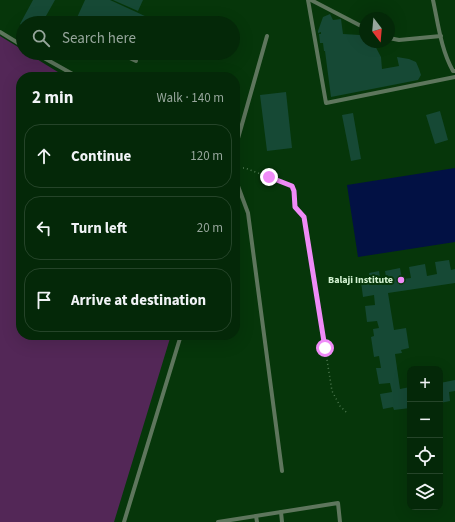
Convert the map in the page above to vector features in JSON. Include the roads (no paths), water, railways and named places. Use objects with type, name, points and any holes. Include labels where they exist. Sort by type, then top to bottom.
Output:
[{"type":"lane","points":[[309,0],[359,25]]},
{"type":"lane","points":[[309,0],[326,103],[455,77]]},
{"type":"lane","points":[[433,0],[441,36],[454,72]]},
{"type":"lane","points":[[0,32],[16,42]]},
{"type":"lane","points":[[240,131],[267,36]]},
{"type":"lane","points":[[395,39],[441,36]]},
{"type":"lane","points":[[48,60],[69,72]]},
{"type":"lane","points":[[132,60],[136,62]]},
{"type":"lane","points":[[240,191],[248,213],[282,471]]},
{"type":"lane","points":[[124,522],[179,340]]},
{"type":"lane","points":[[218,522],[338,503],[340,522]]},
{"type":"lane","points":[[281,512],[282,522]]},
{"type":"lane","points":[[256,516],[257,522]]},
{"type":"place","name":"Balaji Institute","points":[[401,280]]}]
